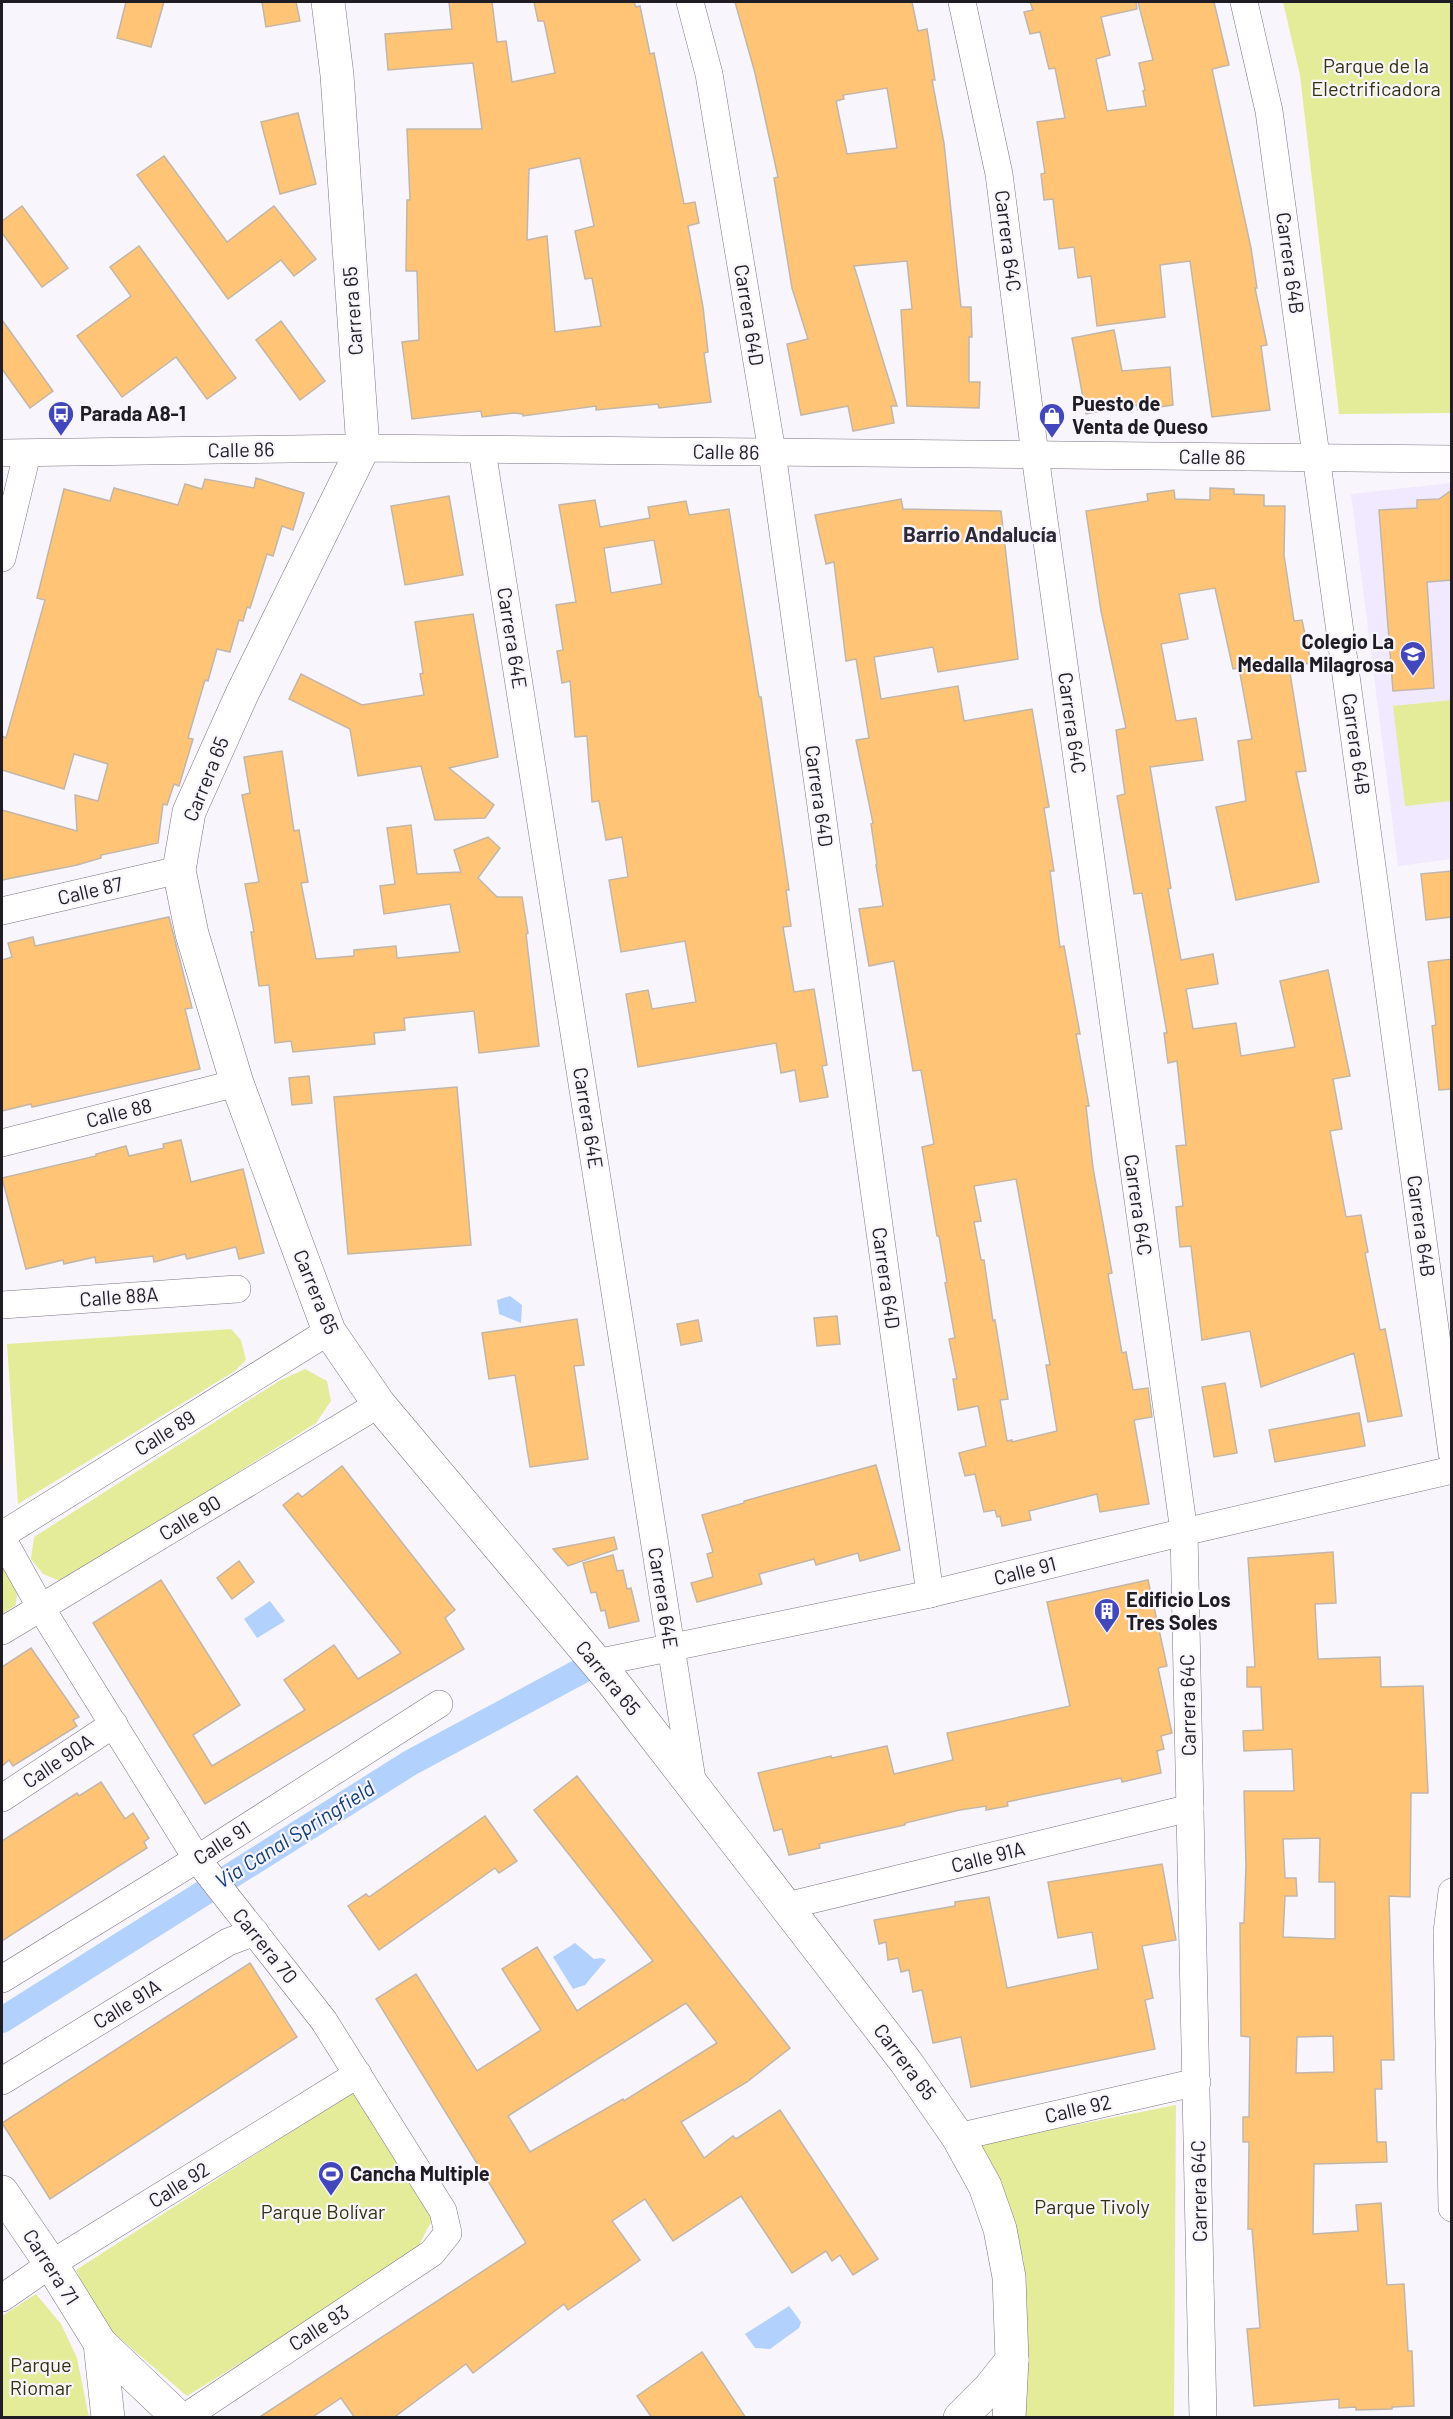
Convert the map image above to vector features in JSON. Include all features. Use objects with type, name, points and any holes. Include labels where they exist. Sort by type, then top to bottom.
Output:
[{"type":"street","name":"Carrera 65","points":[[328,2],[337,75],[363,448],[246,685],[189,812],[179,870],[192,934],[237,1083],[329,1331],[379,1404],[596,1663],[906,2062],[958,2137],[985,2186],[1000,2229],[1009,2277],[1011,2360],[1009,2418]]},
{"type":"street","name":"Carrera 64D","points":[[690,2],[709,74],[772,452],[930,1594]]},
{"type":"street","name":"Carrera 64C","points":[[962,2],[999,174],[1035,455],[1184,1532],[1192,1995],[1197,2082],[1203,2418]]},
{"type":"street","name":"Carrera 64B","points":[[1244,2],[1269,111],[1452,1453]]},
{"type":"street","name":"Calle 86","points":[[14,453],[363,448],[1452,459]]},
{"type":"street","name":"Carrera 64E","points":[[482,450],[693,1786]]},
{"type":"street","points":[[2,558],[14,453]]},
{"type":"street","name":"Calle 87","points":[[2,911],[179,870]]},
{"type":"street","name":"Calle 88","points":[[2,1143],[237,1083]]},
{"type":"street","name":"Calle 88A","points":[[2,1305],[237,1289]]},
{"type":"street","name":"Calle 89","points":[[2,1537],[329,1331]]},
{"type":"street","name":"Calle 90","points":[[2,1631],[379,1404]]},
{"type":"street","name":"Calle 91","points":[[596,1663],[930,1594],[1452,1470]]},
{"type":"street","name":"Carrera 70","points":[[2,1537],[41,1608],[204,1869],[324,2021],[358,2074],[444,2211],[448,2233]]},
{"type":"street","name":"Calle 91","points":[[2,1979],[204,1869],[440,1704]]},
{"type":"street","name":"Calle 90A","points":[[2,1798],[114,1724]]},
{"type":"street","name":"Calle 91A","points":[[786,1906],[1190,1808]]},
{"type":"street","points":[[1452,1892],[1447,1932],[1452,2208]]},
{"type":"street","name":"Calle 91A","points":[[2,2081],[228,1942],[255,1932]]},
{"type":"street","name":"Calle 92","points":[[2,2298],[51,2265],[358,2074]]},
{"type":"street","name":"Calle 92","points":[[958,2137],[1197,2082]]},
{"type":"street","name":"Carrera 71","points":[[2,2192],[100,2343],[178,2418]]},
{"type":"street","name":"Calle 93","points":[[184,2418],[432,2253],[448,2233]]},
{"type":"street","name":"Carrera 71","points":[[100,2343],[108,2418]]},
{"type":"street","points":[[960,2418],[989,2389],[1011,2360]]},
{"type":"shaded area","name":"Colegio La Medalla Milagrosa","points":[[1451,483],[1451,859],[1398,866],[1351,494]]},
{"type":"green space","name":"Parque de la Electrificadora","points":[[1283,2],[1451,2],[1451,413],[1339,414],[1300,75]]},
{"type":"green space","points":[[1451,700],[1451,801],[1405,806],[1393,706]]},
{"type":"green space","points":[[231,1329],[241,1340],[246,1360],[235,1371],[18,1504],[7,1344]]},
{"type":"green space","points":[[305,1369],[327,1381],[331,1401],[316,1423],[63,1582],[43,1574],[31,1559],[34,1537],[279,1381]]},
{"type":"green space","points":[[2,1567],[17,1590],[16,1605],[2,1614]]},
{"type":"green space","name":"Parque Bolívar","points":[[354,2091],[434,2216],[413,2257],[187,2396],[101,2322],[76,2270]]},
{"type":"green space","name":"Parque Tivoly","points":[[1176,2105],[1174,2417],[1025,2417],[1024,2260],[979,2144]]},
{"type":"green space","name":"Parque Riomar","points":[[36,2294],[61,2324],[77,2358],[89,2417],[2,2417],[2,2316]]},
{"type":"water","points":[[510,1296],[522,1305],[521,1323],[499,1314],[497,1300]]},
{"type":"water","points":[[270,1601],[285,1621],[257,1638],[244,1619]]},
{"type":"water","points":[[575,1943],[594,1959],[606,1960],[585,1985],[573,1989],[553,1957]]},
{"type":"water","points":[[789,2306],[801,2322],[799,2328],[770,2349],[755,2348],[745,2334]]},
{"type":"building","points":[[126,2],[164,2],[151,47],[117,38]]},
{"type":"building","points":[[262,2],[296,2],[300,21],[266,27]]},
{"type":"building","points":[[449,2],[492,2],[497,42],[506,41],[512,82],[555,73],[544,21],[538,21],[534,2],[634,2],[636,7],[640,6],[650,54],[654,53],[684,204],[695,202],[699,223],[688,226],[703,307],[708,352],[704,353],[711,402],[659,408],[658,404],[596,410],[596,406],[523,416],[523,414],[514,413],[482,417],[481,411],[412,419],[402,342],[419,340],[417,271],[406,271],[407,200],[410,200],[407,129],[482,129],[473,63],[388,70],[385,34],[452,29]],"holes":[[[580,158],[594,226],[575,231],[585,279],[592,278],[601,326],[555,332],[547,236],[527,240],[529,169]]]},
{"type":"building","points":[[735,2],[912,2],[918,31],[927,29],[935,80],[932,80],[944,143],[961,307],[971,307],[969,382],[980,382],[979,408],[907,406],[901,310],[912,309],[907,261],[854,266],[897,406],[891,406],[894,423],[853,431],[848,406],[801,415],[787,344],[808,339],[792,288],[774,178],[778,177],[755,73]],"holes":[[[887,88],[897,148],[847,154],[836,101],[844,99],[843,95]]]},
{"type":"building","points":[[1030,2],[1136,2],[1137,9],[1101,17],[1110,55],[1096,59],[1107,111],[1146,106],[1139,63],[1153,60],[1138,2],[1214,2],[1229,65],[1212,69],[1251,248],[1257,288],[1255,288],[1267,345],[1261,346],[1270,410],[1212,417],[1190,261],[1160,265],[1165,317],[1097,326],[1091,276],[1078,278],[1074,247],[1059,249],[1053,199],[1044,200],[1041,174],[1045,173],[1037,122],[1065,118],[1055,68],[1049,69],[1040,32],[1030,34],[1024,12],[1033,10]]},
{"type":"building","points":[[298,113],[316,184],[280,194],[261,122]]},
{"type":"building","points":[[164,156],[227,242],[274,206],[316,259],[294,276],[281,260],[228,299],[137,175]]},
{"type":"building","points":[[22,206],[68,268],[42,287],[2,233],[2,221]]},
{"type":"building","points":[[139,246],[236,378],[207,399],[176,357],[122,397],[77,336],[131,296],[110,267]]},
{"type":"building","points":[[2,320],[53,391],[30,408],[2,369]]},
{"type":"building","points":[[281,321],[325,381],[300,400],[256,340]]},
{"type":"building","points":[[1114,330],[1122,371],[1170,367],[1173,405],[1138,410],[1137,405],[1086,414],[1072,338]]},
{"type":"building","points":[[256,478],[304,493],[293,530],[282,526],[273,556],[267,554],[250,608],[247,607],[243,621],[239,620],[230,652],[217,649],[208,681],[205,680],[188,738],[193,739],[179,786],[174,784],[167,805],[163,804],[158,843],[101,855],[101,858],[77,865],[2,880],[2,810],[77,831],[75,795],[98,801],[108,764],[74,754],[64,789],[2,770],[2,736],[6,738],[45,600],[37,598],[64,489],[110,501],[114,488],[178,505],[185,484],[202,489],[205,479],[254,488]]},
{"type":"building","points":[[1210,488],[1234,489],[1234,494],[1264,495],[1264,506],[1285,506],[1284,555],[1294,621],[1302,620],[1311,663],[1289,667],[1306,771],[1296,772],[1319,882],[1236,900],[1216,807],[1246,801],[1238,741],[1252,739],[1239,668],[1233,669],[1215,588],[1179,594],[1188,639],[1161,644],[1176,721],[1196,718],[1203,760],[1150,767],[1181,960],[1213,954],[1218,984],[1186,989],[1193,1029],[1236,1023],[1241,1056],[1295,1047],[1280,981],[1328,970],[1350,1076],[1333,1079],[1342,1129],[1330,1131],[1346,1217],[1361,1215],[1368,1252],[1365,1253],[1380,1330],[1385,1329],[1402,1416],[1368,1422],[1354,1353],[1261,1387],[1250,1331],[1202,1340],[1191,1246],[1180,1247],[1176,1207],[1183,1206],[1176,1146],[1186,1145],[1177,1061],[1168,1063],[1164,1033],[1167,1033],[1142,893],[1134,894],[1117,796],[1125,794],[1116,730],[1126,728],[1101,611],[1086,511],[1148,501],[1147,494],[1174,490],[1175,499],[1210,500]]},
{"type":"building","points":[[1452,490],[1452,580],[1427,582],[1434,688],[1393,691],[1379,510],[1417,508],[1417,500],[1439,499]]},
{"type":"building","points":[[449,496],[463,575],[405,585],[391,506]]},
{"type":"building","points":[[901,499],[903,509],[1001,511],[1018,659],[938,672],[933,647],[874,657],[881,699],[958,686],[964,721],[1032,709],[1049,807],[1044,808],[1054,871],[1050,871],[1060,947],[1064,946],[1080,1034],[1076,1034],[1089,1106],[1086,1106],[1093,1168],[1112,1273],[1108,1274],[1122,1353],[1126,1352],[1133,1390],[1148,1388],[1152,1417],[1134,1420],[1149,1504],[1100,1512],[1097,1494],[1029,1511],[1031,1520],[1002,1526],[1000,1516],[997,1517],[995,1510],[984,1512],[975,1474],[965,1476],[959,1453],[986,1446],[978,1406],[958,1410],[953,1379],[957,1379],[949,1339],[955,1338],[922,1147],[934,1144],[921,1070],[913,1071],[894,961],[869,966],[859,909],[883,906],[871,824],[873,823],[856,740],[869,738],[856,659],[846,661],[834,562],[826,564],[815,515]],"holes":[[[1016,1179],[1050,1365],[1046,1365],[1057,1431],[1012,1442],[1012,1440],[1007,1441],[1000,1400],[1008,1399],[984,1260],[981,1260],[974,1222],[981,1221],[974,1186]]]},
{"type":"building","points":[[595,500],[600,527],[650,518],[648,507],[686,501],[689,515],[729,509],[759,697],[761,697],[789,890],[786,890],[791,926],[783,927],[794,992],[814,989],[827,1065],[822,1066],[828,1097],[800,1102],[795,1070],[781,1073],[776,1043],[638,1067],[626,994],[648,990],[652,1009],[696,1002],[685,941],[621,952],[609,880],[628,877],[622,837],[606,840],[599,801],[592,802],[587,736],[575,737],[570,681],[562,683],[557,651],[563,650],[556,605],[576,602],[559,505]],"holes":[[[654,540],[662,584],[611,593],[604,548]]]},
{"type":"building","points":[[473,614],[498,757],[449,768],[494,805],[485,818],[435,820],[421,766],[358,776],[350,729],[289,699],[301,674],[362,705],[424,695],[415,622]]},
{"type":"building","points":[[282,751],[294,831],[299,830],[308,882],[301,883],[316,959],[354,956],[354,950],[396,946],[397,958],[460,952],[450,904],[384,914],[380,886],[395,884],[387,828],[411,825],[417,874],[461,872],[454,850],[488,837],[500,848],[478,878],[497,897],[522,897],[528,933],[526,934],[539,1046],[479,1053],[474,1011],[404,1018],[405,1030],[374,1033],[375,1044],[293,1052],[291,1041],[275,1043],[269,985],[259,986],[251,932],[254,932],[245,884],[259,882],[242,795],[250,793],[244,757]]},
{"type":"building","points":[[1452,871],[1452,917],[1426,920],[1421,874]]},
{"type":"building","points":[[169,917],[192,1008],[185,1009],[200,1069],[32,1107],[31,1104],[2,1111],[2,960],[12,957],[8,943],[33,937],[35,946]]},
{"type":"building","points":[[1452,959],[1452,1089],[1439,1090],[1432,1026],[1436,1025],[1428,962]]},
{"type":"building","points":[[309,1076],[312,1103],[292,1105],[289,1078]]},
{"type":"building","points":[[457,1087],[471,1245],[348,1254],[334,1097]]},
{"type":"building","points":[[181,1140],[191,1182],[243,1169],[264,1253],[239,1259],[236,1247],[187,1259],[185,1254],[154,1262],[153,1256],[96,1263],[95,1257],[64,1264],[63,1260],[26,1269],[2,1178],[96,1156],[96,1154],[126,1146],[129,1156],[164,1148],[163,1144]]},
{"type":"building","points":[[837,1316],[840,1344],[817,1346],[814,1318]]},
{"type":"building","points":[[577,1319],[584,1365],[574,1366],[588,1459],[530,1467],[515,1375],[489,1379],[482,1333]]},
{"type":"building","points":[[698,1320],[702,1341],[681,1345],[677,1324]]},
{"type":"building","points":[[1225,1383],[1237,1453],[1214,1457],[1202,1387]]},
{"type":"building","points":[[1359,1413],[1365,1446],[1275,1462],[1269,1430]]},
{"type":"building","points":[[876,1465],[900,1550],[860,1561],[858,1553],[816,1565],[814,1559],[759,1574],[762,1584],[697,1602],[691,1583],[713,1577],[707,1554],[713,1552],[702,1515],[744,1503],[744,1501]]},
{"type":"building","points":[[342,1466],[455,1610],[445,1618],[464,1649],[205,1804],[93,1623],[161,1580],[240,1705],[193,1735],[212,1766],[305,1710],[284,1680],[334,1645],[358,1679],[401,1653],[283,1505],[298,1493],[302,1497]]},
{"type":"building","points":[[614,1537],[617,1549],[568,1566],[553,1549]]},
{"type":"building","points":[[1333,1552],[1336,1603],[1315,1604],[1318,1659],[1380,1657],[1381,1687],[1423,1686],[1428,1793],[1411,1793],[1410,1897],[1389,1896],[1394,2060],[1381,2060],[1382,2089],[1375,2089],[1377,2142],[1386,2142],[1387,2162],[1314,2164],[1313,2234],[1358,2231],[1356,2205],[1381,2203],[1387,2285],[1404,2284],[1408,2351],[1412,2351],[1414,2406],[1356,2410],[1356,2407],[1339,2408],[1339,2399],[1254,2406],[1247,2329],[1260,2328],[1252,2229],[1248,2229],[1249,2142],[1243,2142],[1243,2117],[1249,2117],[1250,2037],[1241,2036],[1240,1923],[1244,1923],[1246,1865],[1244,1791],[1294,1791],[1292,1749],[1244,1751],[1243,1731],[1263,1730],[1261,1687],[1247,1687],[1247,1667],[1255,1667],[1248,1558]],"holes":[[[1320,1838],[1319,1882],[1335,1882],[1335,1939],[1283,1937],[1285,1896],[1297,1896],[1296,1878],[1285,1878],[1283,1839]],[[1333,2036],[1334,2072],[1296,2073],[1297,2037]]]},
{"type":"building","points":[[613,1555],[617,1571],[623,1570],[627,1589],[631,1588],[639,1621],[609,1628],[605,1610],[601,1611],[596,1592],[591,1593],[583,1563]]},
{"type":"building","points":[[239,1561],[254,1582],[232,1599],[217,1578]]},
{"type":"building","points":[[1148,1580],[1167,1666],[1158,1668],[1172,1733],[1161,1736],[1164,1749],[1157,1751],[1161,1773],[1122,1782],[1121,1778],[1007,1802],[1008,1806],[986,1810],[986,1806],[960,1810],[819,1844],[820,1848],[789,1855],[782,1829],[774,1831],[758,1773],[887,1746],[894,1774],[953,1760],[947,1733],[1070,1706],[1047,1602]]},
{"type":"building","points":[[31,1648],[79,1717],[73,1720],[77,1726],[13,1766],[9,1760],[2,1766],[2,1667]]},
{"type":"building","points":[[577,1776],[790,2048],[747,2082],[681,2122],[704,2158],[733,2136],[736,2139],[780,2110],[878,2259],[853,2275],[840,2255],[832,2261],[826,2251],[792,2273],[741,2196],[673,2241],[645,2199],[612,2221],[640,2260],[568,2310],[564,2304],[473,2373],[466,2364],[393,2418],[355,2418],[341,2398],[311,2418],[258,2418],[526,2243],[376,1999],[416,1974],[477,2071],[541,2030],[502,1969],[537,1947],[577,2011],[653,1961],[534,1810]],"holes":[[[686,2003],[717,2043],[624,2101],[623,2099],[530,2152],[508,2116]]]},
{"type":"building","points":[[101,1782],[125,1819],[133,1813],[149,1838],[144,1842],[147,1848],[2,1941],[2,1841],[77,1793],[79,1796]]},
{"type":"building","points":[[485,1816],[517,1861],[499,1873],[495,1868],[379,1950],[348,1906],[366,1894],[369,1897]]},
{"type":"building","points":[[1162,1864],[1176,1940],[1142,1946],[1153,1998],[1145,2000],[1155,2049],[971,2087],[961,2037],[933,2043],[922,1990],[913,1992],[909,1970],[901,1972],[898,1958],[888,1960],[886,1942],[879,1944],[874,1920],[955,1906],[955,1902],[989,1897],[1007,1988],[1098,1969],[1092,1932],[1058,1938],[1048,1882]]},
{"type":"building","points":[[250,1963],[297,2037],[50,2199],[2,2123]]},
{"type":"building","points":[[702,2352],[746,2418],[652,2418],[637,2396]]},
{"type":"waterway","name":"Via Canal Springfield","points":[[2,2020],[410,1763],[596,1663]]},
{"type":"place","name":"Parada A8-1","points":[[61,437]]},
{"type":"place","name":"Puesto de Venta de Queso","points":[[1052,439]]},
{"type":"place","name":"Colegio La Medalla Milagrosa","points":[[1413,677]]},
{"type":"place","name":"Edificio Los Tres Soles","points":[[1107,1634]]},
{"type":"place","name":"Cancha Multiple","points":[[331,2197]]},
{"type":"district","name":"Barrio Andalucía","points":[[980,535]]}]
